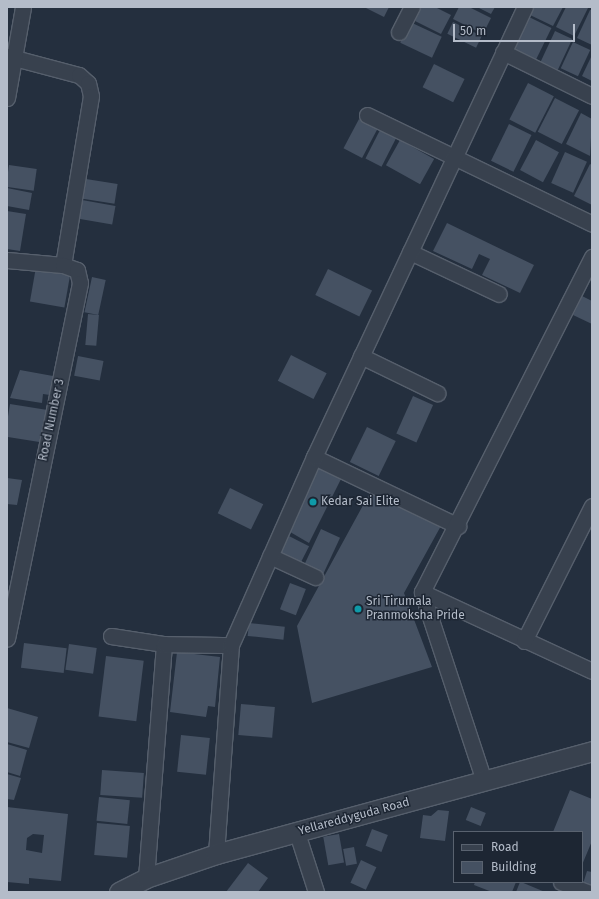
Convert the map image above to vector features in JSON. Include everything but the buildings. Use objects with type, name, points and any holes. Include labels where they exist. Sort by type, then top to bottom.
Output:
[{"type":"street","points":[[7,98],[11,56],[23,7]]},
{"type":"street","points":[[399,32],[412,7]]},
{"type":"street","points":[[216,854],[231,645],[314,457],[525,7]]},
{"type":"street","points":[[503,52],[592,96]]},
{"type":"street","points":[[11,56],[78,75],[88,83],[91,96],[63,265]]},
{"type":"street","points":[[368,115],[592,224]]},
{"type":"street","points":[[410,252],[499,294]]},
{"type":"street","points":[[484,781],[422,592],[458,526],[592,257]]},
{"type":"street","name":"Road Number 3","points":[[7,260],[63,265],[77,270],[80,283],[7,639]]},
{"type":"street","points":[[361,356],[437,393]]},
{"type":"street","points":[[314,457],[458,526]]},
{"type":"street","points":[[524,641],[592,506]]},
{"type":"street","points":[[270,556],[315,578]]},
{"type":"street","points":[[422,592],[524,641],[592,671]]},
{"type":"street","points":[[111,636],[164,644],[231,645]]},
{"type":"street","points":[[146,878],[164,644]]},
{"type":"street","name":"Yellareddyguda Road","points":[[119,892],[146,878],[216,854],[298,833],[592,751]]},
{"type":"street","points":[[298,833],[316,892]]},
{"type":"street","points":[[564,883],[587,892]]},
{"type":"place","name":"Kedar Sai Elite","points":[[313,502]]},
{"type":"place","name":"Sri Tirumala Pranmoksha Pride","points":[[358,609]]}]
